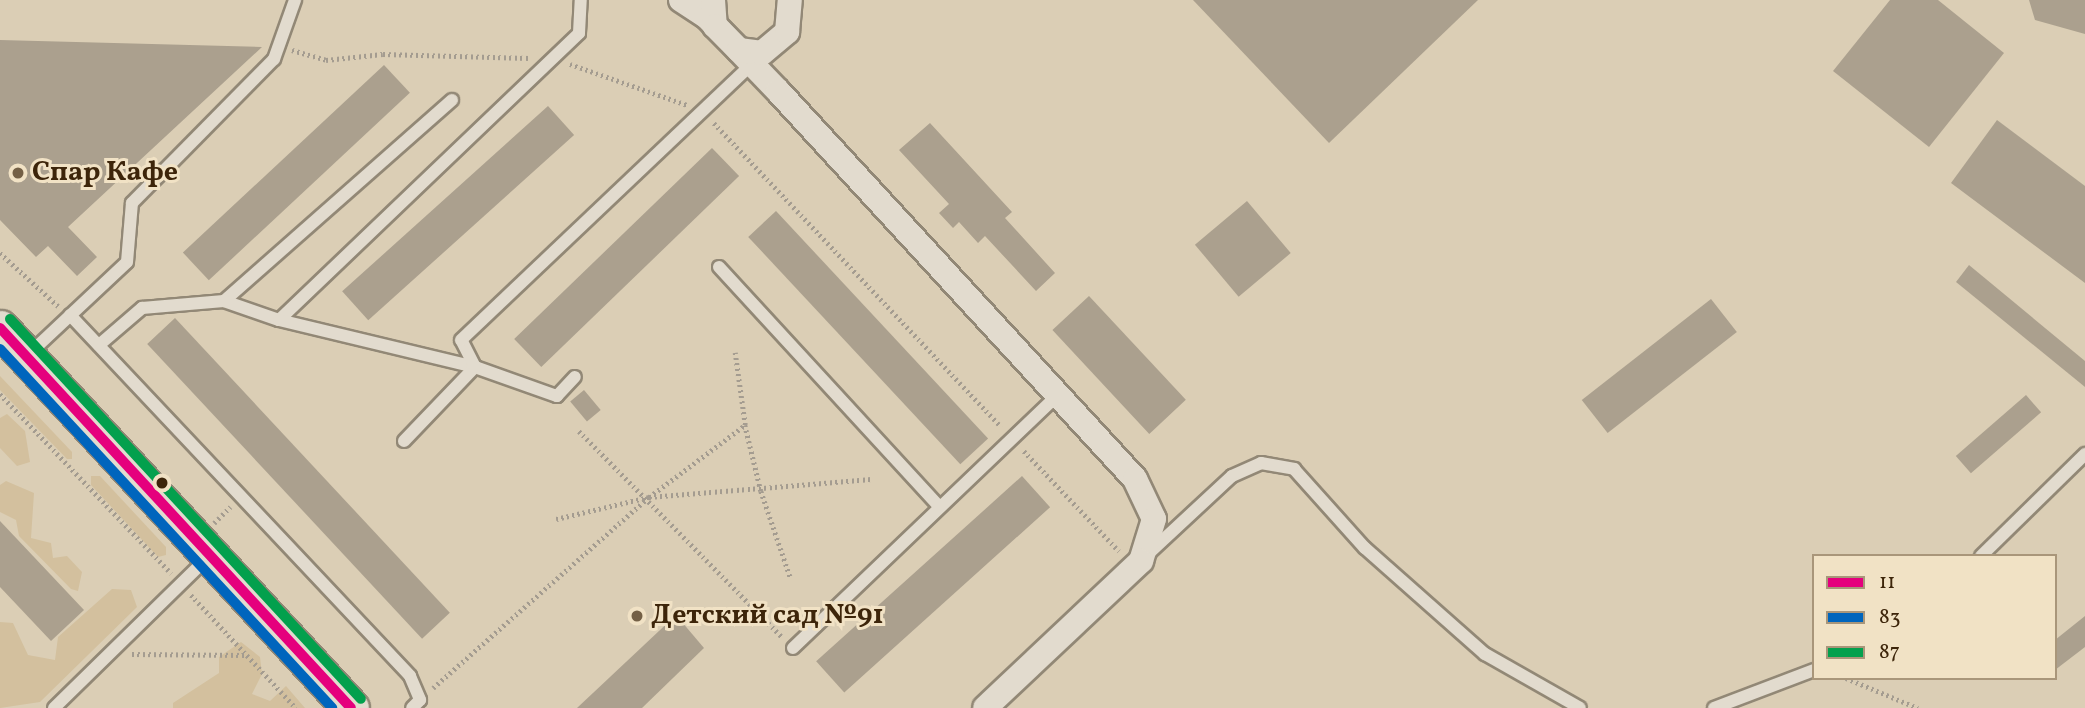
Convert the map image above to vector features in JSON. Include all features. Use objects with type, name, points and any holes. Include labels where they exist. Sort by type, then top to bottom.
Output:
[{"type":"main road","points":[[0,328],[210,541],[351,708]]},
{"type":"street","points":[[681,0],[715,26],[746,57],[1135,479],[1154,519],[1138,564],[985,708]]},
{"type":"street","points":[[713,0],[715,26]]},
{"type":"street","points":[[778,91],[792,2]]},
{"type":"street","points":[[746,57],[762,53],[787,32]]},
{"type":"lane","points":[[26,356],[127,262],[132,203],[274,59],[295,0]]},
{"type":"lane","points":[[279,320],[579,33],[582,0]]},
{"type":"lane","points":[[475,367],[461,341],[703,111],[746,57]]},
{"type":"lane","points":[[224,301],[452,100]]},
{"type":"lane","points":[[719,267],[940,507]]},
{"type":"lane","points":[[99,345],[142,308],[224,301],[279,320],[475,367],[557,396],[575,377]]},
{"type":"lane","points":[[70,315],[410,676],[416,704]]},
{"type":"lane","points":[[404,441],[475,367]]},
{"type":"lane","points":[[793,648],[1058,395]]},
{"type":"lane","points":[[1984,554],[2085,454]]},
{"type":"lane","points":[[1138,564],[1232,475],[1261,463],[1294,469],[1365,548],[1485,654],[1580,708]]},
{"type":"lane","points":[[54,708],[179,583],[210,541]]},
{"type":"lane","points":[[1714,708],[1812,671]]},
{"type":"path","points":[[279,46],[327,60],[383,54],[552,58],[703,111],[1013,438],[1138,564]]},
{"type":"path","points":[[0,253],[39,293],[70,315]]},
{"type":"path","points":[[736,353],[744,425],[761,491],[791,579]]},
{"type":"path","points":[[0,394],[296,708]]},
{"type":"path","points":[[416,704],[649,497],[744,425]]},
{"type":"path","points":[[579,431],[649,497],[793,648]]},
{"type":"path","points":[[556,519],[649,497],[761,491],[871,479]]},
{"type":"path","points":[[210,541],[241,496]]},
{"type":"path","points":[[113,651],[246,655]]},
{"type":"path","points":[[1851,680],[1918,708]]},
{"type":"shaded area","points":[[0,376],[72,452],[72,459],[67,459],[0,390]]},
{"type":"shaded area","points":[[7,414],[25,431],[30,462],[17,466],[0,448],[0,418]]},
{"type":"shaded area","points":[[91,476],[100,476],[166,547],[166,555],[158,557],[91,485]]},
{"type":"shaded area","points":[[6,481],[34,493],[31,538],[51,543],[53,558],[67,556],[82,572],[78,591],[71,589],[19,536],[16,520],[0,512],[0,485]]},
{"type":"shaded area","points":[[112,589],[131,590],[137,607],[40,702],[0,708],[0,622],[13,623],[28,655],[55,660],[58,637]]},
{"type":"shaded area","points":[[241,642],[260,657],[262,674],[252,694],[270,701],[286,686],[305,708],[173,708],[173,703],[219,673],[219,657]]},
{"type":"building","points":[[1193,0],[1478,0],[1329,143]]},
{"type":"building","points":[[1890,0],[1938,0],[2004,53],[1929,147],[1833,71]]},
{"type":"building","points":[[2029,0],[2085,0],[2085,34],[2035,20]]},
{"type":"building","points":[[0,40],[262,47],[68,227],[97,257],[77,276],[48,246],[36,257],[0,220]]},
{"type":"building","points":[[384,65],[410,93],[209,280],[183,253]]},
{"type":"building","points":[[548,106],[574,135],[368,320],[342,291]]},
{"type":"building","points":[[1997,120],[2085,186],[2085,283],[1951,183]]},
{"type":"building","points":[[930,123],[1012,212],[1005,218],[1055,273],[1036,291],[985,236],[978,243],[959,222],[953,228],[939,213],[949,204],[899,150]]},
{"type":"building","points":[[712,148],[739,176],[541,367],[514,339]]},
{"type":"building","points":[[1247,201],[1291,253],[1239,297],[1195,245]]},
{"type":"building","points":[[776,211],[988,438],[960,464],[748,237]]},
{"type":"building","points":[[1969,265],[2085,361],[2085,387],[1956,282]]},
{"type":"building","points":[[1089,296],[1186,400],[1149,434],[1052,330]]},
{"type":"building","points":[[1711,299],[1737,332],[1608,433],[1582,400]]},
{"type":"building","points":[[175,318],[450,613],[422,639],[147,344]]},
{"type":"building","points":[[584,390],[601,410],[587,421],[570,402]]},
{"type":"building","points":[[2026,395],[2041,412],[1971,473],[1956,456]]},
{"type":"building","points":[[1022,476],[1050,507],[844,693],[816,661]]},
{"type":"building","points":[[0,521],[84,610],[51,641],[0,587]]},
{"type":"building","points":[[676,615],[704,648],[642,708],[577,708]]},
{"type":"building","points":[[2085,616],[2085,647],[2057,668],[2057,638]]},
{"type":"transit line","name":"87","points":[[10,319],[361,699]]},
{"type":"transit line","name":"11","points":[[0,328],[351,708]]},
{"type":"transit line","name":"83","points":[[0,349],[332,708]]},
{"type":"place","name":"Спар Кафе","points":[[18,173]]},
{"type":"place","name":"Детский сад №91","points":[[637,616]]}]
